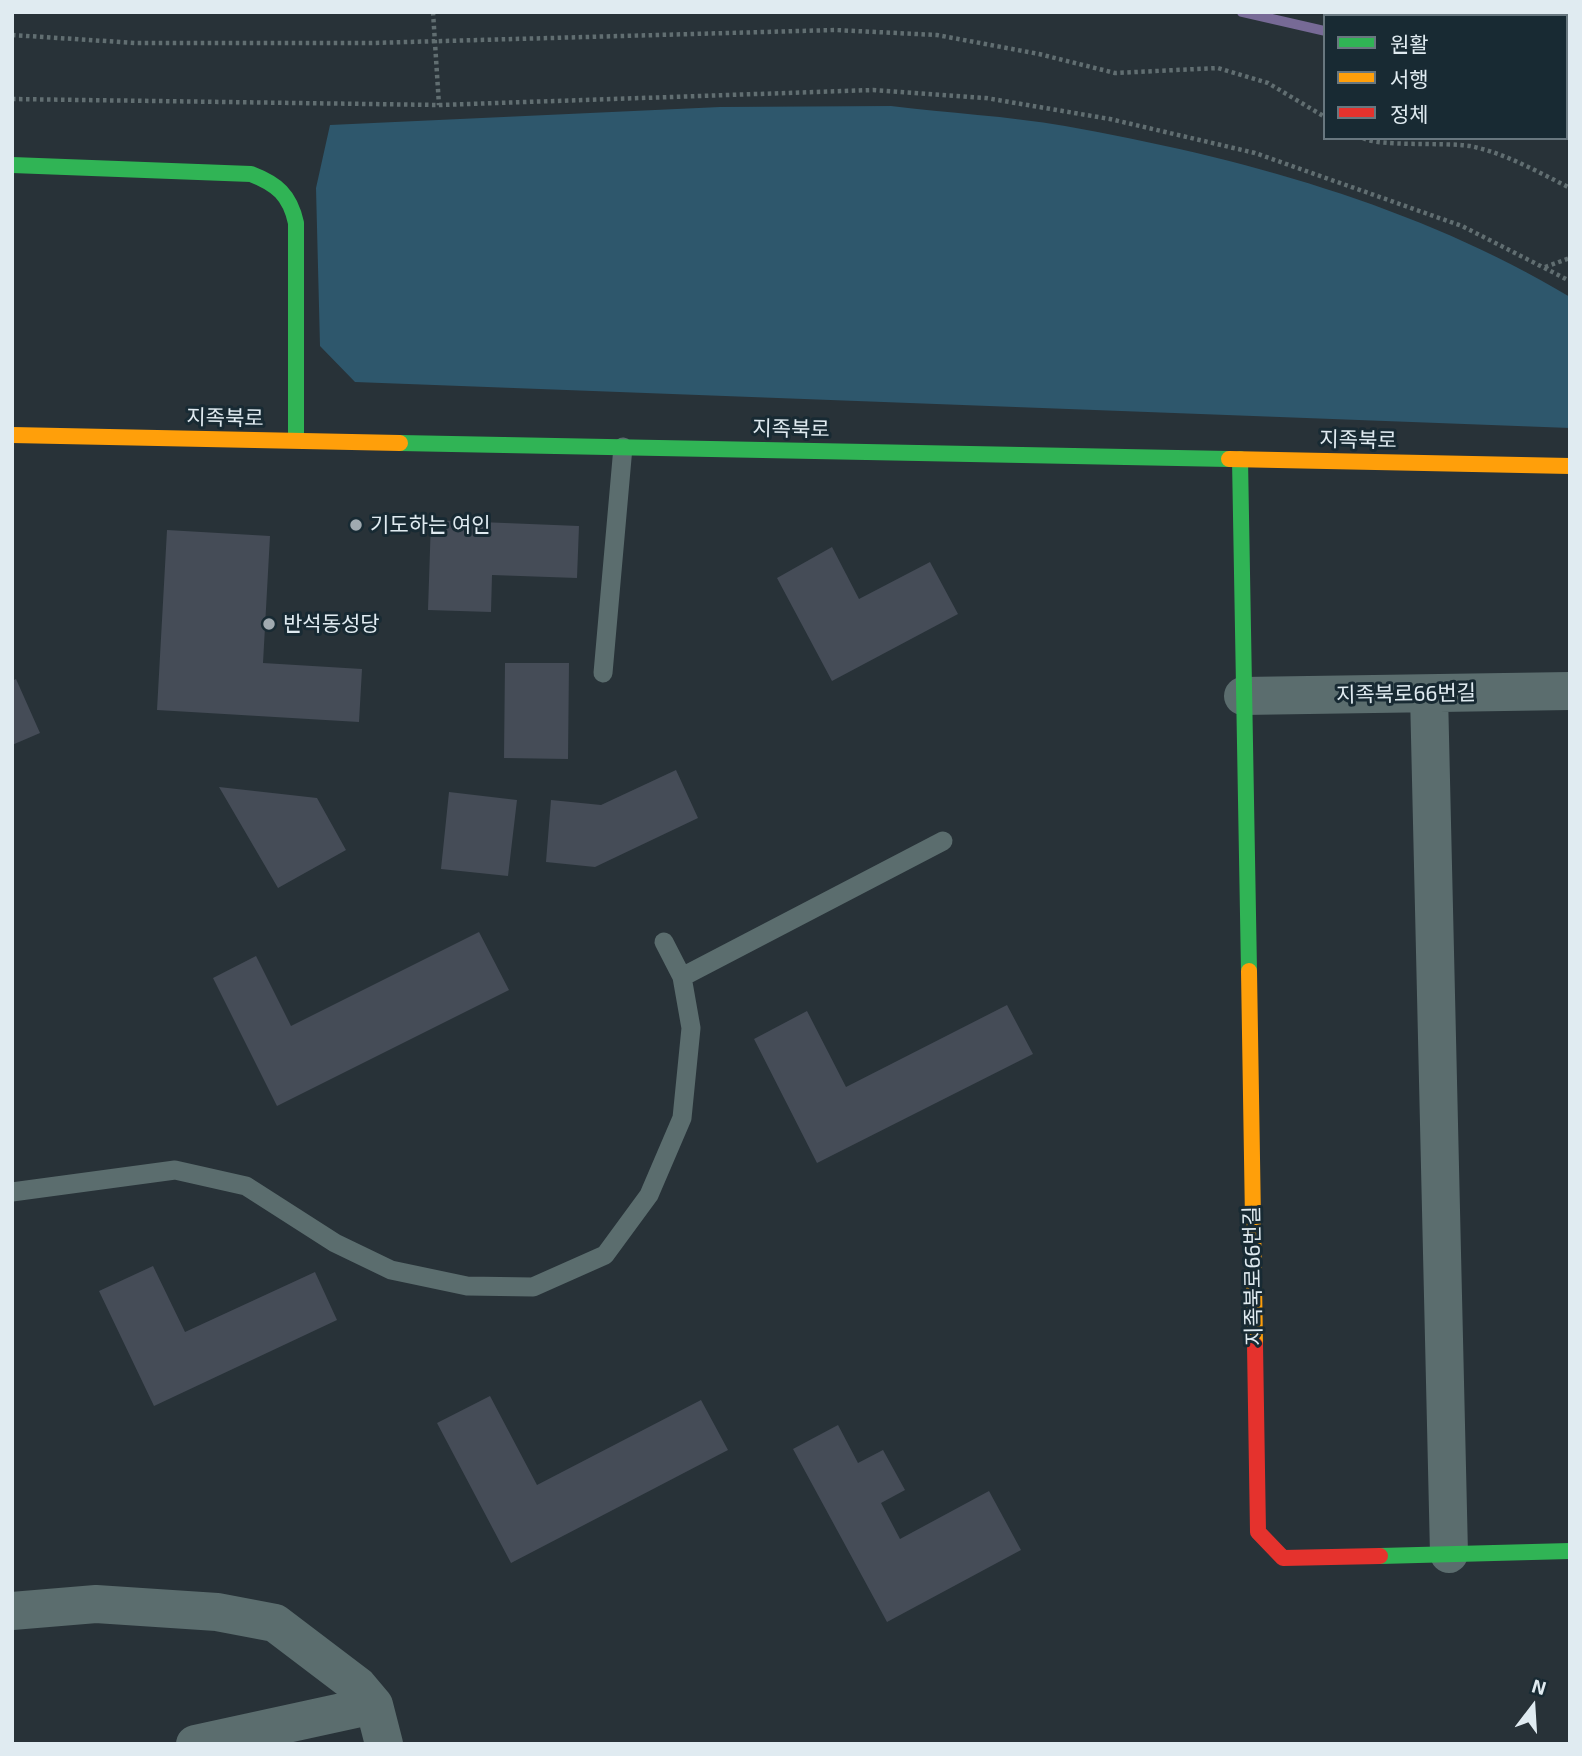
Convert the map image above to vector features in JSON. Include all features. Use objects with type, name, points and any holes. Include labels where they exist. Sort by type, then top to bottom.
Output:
[{"type":"street","points":[[12,165],[251,174],[274,182],[293,202],[296,223],[296,440]]},
{"type":"street","name":"지족북로","points":[[12,435],[1570,466]]},
{"type":"street","name":"지족북로66번길","points":[[1240,459],[1258,1532],[1283,1558],[1570,1551]]},
{"type":"street","name":"지족북로66번길","points":[[1243,696],[1570,691]]},
{"type":"street","points":[[1429,694],[1449,1554]]},
{"type":"street","points":[[12,1611],[96,1604],[218,1612],[275,1623],[329,1661],[358,1686],[374,1706],[384,1744]]},
{"type":"street","points":[[195,1744],[374,1706]]},
{"type":"lane","points":[[603,673],[623,447]]},
{"type":"lane","points":[[682,977],[943,841]]},
{"type":"lane","points":[[12,1192],[175,1170],[246,1186],[335,1243],[391,1270],[467,1286],[533,1287],[604,1255],[649,1195],[682,1118],[691,1028],[682,977],[664,943]]},
{"type":"path","points":[[433,12],[439,105]]},
{"type":"path","points":[[12,35],[136,43],[372,43],[835,30],[937,35],[1039,54],[1115,73],[1218,68],[1268,83],[1323,116]]},
{"type":"path","points":[[12,99],[439,105],[873,90],[986,98],[1110,118],[1255,153],[1462,226],[1570,281]]},
{"type":"path","points":[[1366,140],[1371,143],[1427,142],[1471,147],[1514,160],[1570,188]]},
{"type":"path","points":[[1544,267],[1570,258]]},
{"type":"shaded area","points":[[891,106],[1065,126],[1196,153],[1325,189],[1451,236],[1570,297],[1570,428],[355,382],[320,346],[316,188],[330,125],[720,107]]},
{"type":"building","points":[[431,520],[579,526],[577,578],[492,575],[491,612],[428,610]]},
{"type":"building","points":[[167,530],[270,536],[263,663],[362,669],[359,722],[157,710]]},
{"type":"building","points":[[832,547],[859,599],[930,562],[958,614],[832,681],[777,578]]},
{"type":"building","points":[[505,663],[569,663],[568,759],[504,758]]},
{"type":"building","points":[[16,679],[40,733],[12,745],[12,681]]},
{"type":"building","points":[[676,770],[698,818],[595,867],[546,862],[551,800],[601,805]]},
{"type":"building","points":[[219,787],[317,798],[346,850],[278,888]]},
{"type":"building","points":[[449,792],[517,800],[508,876],[441,869]]},
{"type":"building","points":[[479,932],[509,990],[277,1106],[213,978],[256,956],[291,1026]]},
{"type":"building","points":[[1007,1005],[1033,1054],[817,1163],[754,1039],[807,1011],[846,1087]]},
{"type":"building","points":[[153,1266],[185,1332],[315,1272],[337,1320],[154,1406],[99,1291]]},
{"type":"building","points":[[490,1396],[537,1485],[701,1400],[728,1450],[511,1563],[437,1423]]},
{"type":"building","points":[[838,1425],[858,1463],[883,1450],[905,1490],[881,1503],[900,1539],[989,1491],[1021,1550],[887,1622],[793,1449]]},
{"type":"waterway","points":[[1242,12],[1323,31]]},
{"type":"traffic: fast","points":[[12,165],[251,174],[281,192],[290,205],[296,223],[296,440]]},
{"type":"traffic: fast","points":[[400,443],[1229,459]]},
{"type":"traffic: fast","points":[[1240,459],[1249,971]]},
{"type":"traffic: fast","points":[[1380,1556],[1570,1551]]},
{"type":"traffic: slow","points":[[12,435],[400,443]]},
{"type":"traffic: slow","points":[[1229,459],[1570,466]]},
{"type":"traffic: slow","points":[[1249,971],[1255,1345]]},
{"type":"traffic: jam","points":[[1255,1345],[1258,1532],[1283,1558],[1380,1556]]},
{"type":"place","name":"기도하는 여인","points":[[356,525]]},
{"type":"place","name":"반석동성당","points":[[269,624]]}]
